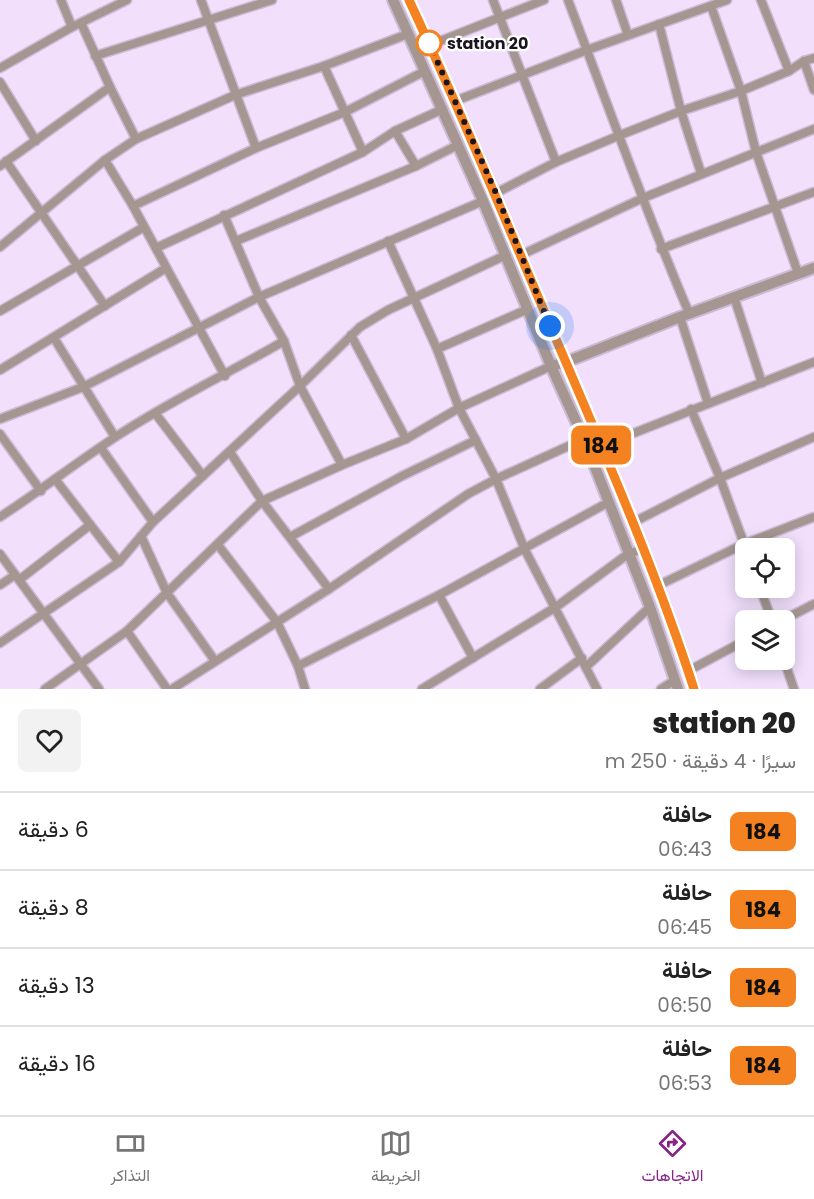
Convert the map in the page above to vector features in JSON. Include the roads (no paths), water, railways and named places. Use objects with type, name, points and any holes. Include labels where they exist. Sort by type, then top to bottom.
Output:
[{"type":"street","points":[[61,0],[72,27]]},
{"type":"street","points":[[0,68],[72,27],[127,0]]},
{"type":"street","points":[[201,0],[256,148]]},
{"type":"street","points":[[95,56],[272,0]]},
{"type":"street","points":[[393,0],[443,109],[584,439],[650,607],[677,684],[662,689]]},
{"type":"street","points":[[409,0],[496,193],[601,446],[643,549],[694,689]]},
{"type":"street","points":[[493,0],[556,162]]},
{"type":"street","points":[[430,45],[544,0]]},
{"type":"street","points":[[568,0],[685,315],[708,403]]},
{"type":"street","points":[[616,0],[628,35]]},
{"type":"street","points":[[455,101],[587,50],[727,0]]},
{"type":"street","points":[[761,0],[789,71]]},
{"type":"street","points":[[711,6],[741,91],[756,152],[798,273]]},
{"type":"street","points":[[81,23],[136,138]]},
{"type":"street","points":[[659,24],[681,111],[701,173]]},
{"type":"street","points":[[0,247],[41,211],[136,138],[235,95],[324,66],[408,34]]},
{"type":"street","points":[[496,193],[556,162],[681,111],[741,91],[814,58]]},
{"type":"street","points":[[804,61],[814,90]]},
{"type":"street","points":[[324,66],[363,152]]},
{"type":"street","points":[[133,206],[256,148],[345,112],[425,71]]},
{"type":"street","points":[[0,82],[36,141]]},
{"type":"street","points":[[105,306],[41,211],[3,163],[110,87]]},
{"type":"street","points":[[156,248],[363,152],[395,131],[443,109]]},
{"type":"street","points":[[521,255],[701,173],[814,129]]},
{"type":"street","points":[[395,131],[416,166]]},
{"type":"street","points":[[236,241],[416,166],[458,145]]},
{"type":"street","points":[[105,160],[133,206],[225,376]]},
{"type":"street","points":[[662,249],[814,192]]},
{"type":"street","points":[[0,419],[83,387],[259,297],[483,201]]},
{"type":"street","points":[[224,215],[259,297],[284,341],[300,386],[342,465]]},
{"type":"street","points":[[0,311],[144,227]]},
{"type":"street","points":[[388,241],[437,349],[459,408],[496,479],[525,549],[597,689]]},
{"type":"street","points":[[0,643],[118,562],[153,522],[300,386],[351,335],[372,319],[506,255]]},
{"type":"street","points":[[0,370],[166,268]]},
{"type":"street","points":[[45,689],[127,631],[262,501],[406,439],[459,408],[551,366],[814,268]]},
{"type":"street","points":[[734,297],[762,383]]},
{"type":"street","points":[[437,349],[528,309]]},
{"type":"street","points":[[351,335],[406,439]]},
{"type":"street","points":[[54,338],[115,437]]},
{"type":"street","points":[[0,517],[41,491],[55,478],[115,437],[284,341]]},
{"type":"street","points":[[601,446],[814,362]]},
{"type":"street","points":[[692,409],[742,538]]},
{"type":"street","points":[[155,413],[203,476]]},
{"type":"street","points":[[0,434],[41,491]]},
{"type":"street","points":[[632,523],[720,478],[814,438]]},
{"type":"street","points":[[172,689],[329,589],[468,494],[584,439]]},
{"type":"street","points":[[290,537],[402,476],[476,440]]},
{"type":"street","points":[[101,448],[153,522]]},
{"type":"street","points":[[230,452],[262,501],[329,589]]},
{"type":"street","points":[[55,478],[118,562]]},
{"type":"street","points":[[298,666],[439,595],[609,502]]},
{"type":"street","points":[[766,538],[814,517]]},
{"type":"street","points":[[0,585],[17,577],[90,525]]},
{"type":"street","points":[[141,536],[167,593],[215,661]]},
{"type":"street","points":[[218,545],[277,622],[298,666],[305,689]]},
{"type":"street","points":[[422,689],[556,608],[628,554],[643,549]]},
{"type":"street","points":[[657,586],[735,551]]},
{"type":"street","points":[[0,554],[99,689]]},
{"type":"street","points":[[439,595],[472,658]]},
{"type":"street","points":[[795,614],[814,604]]},
{"type":"street","points":[[540,689],[584,662],[650,607]]},
{"type":"street","points":[[127,631],[167,689]]},
{"type":"street","points":[[688,671],[735,646]]},
{"type":"street","points":[[787,670],[794,689]]},
{"type":"place","name":"station 20","points":[[429,43]]}]
